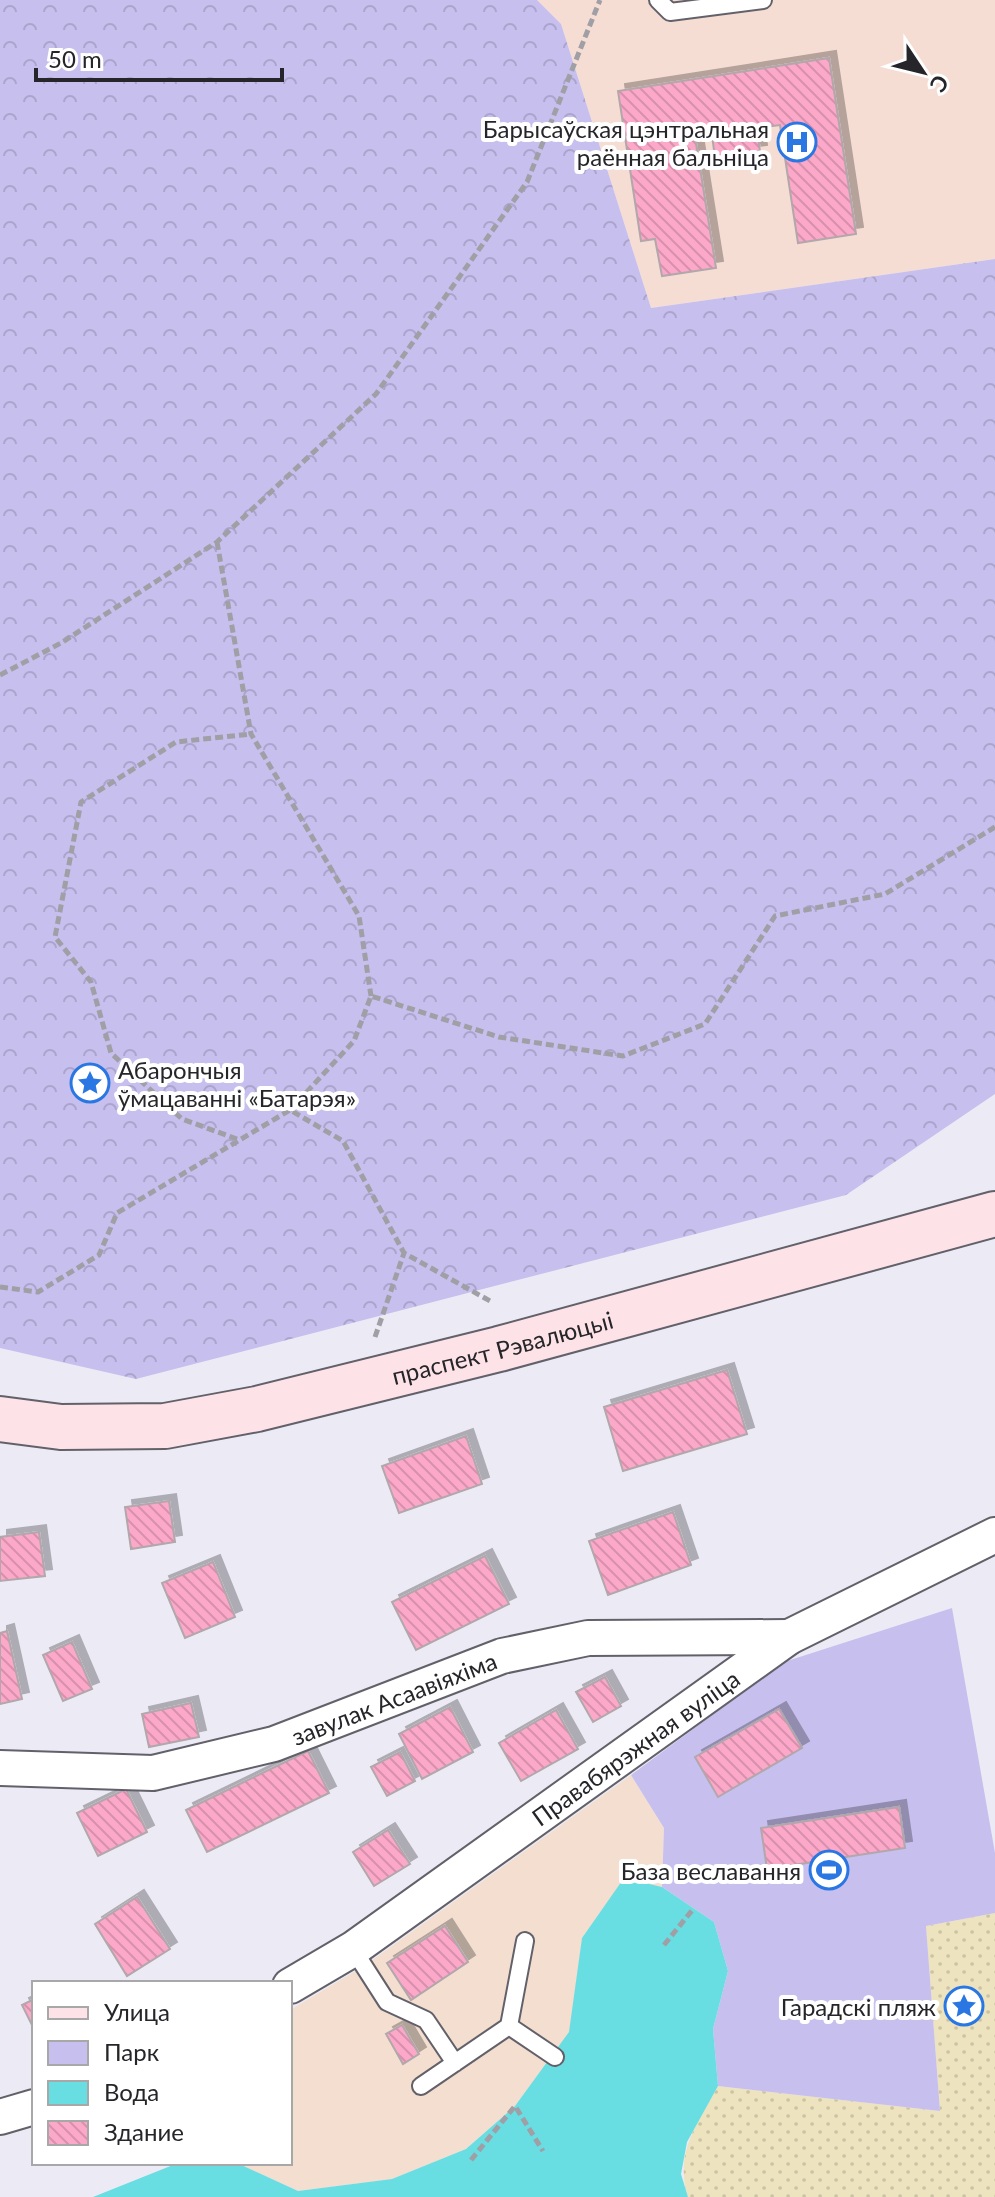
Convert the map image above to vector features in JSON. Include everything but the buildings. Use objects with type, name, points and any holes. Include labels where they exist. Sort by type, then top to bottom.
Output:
[{"type":"main road","name":"праспект Рэвалюцыі","points":[[0,1419],[61,1427],[165,1426],[257,1409],[499,1349],[995,1214]]},
{"type":"street","name":"Правабярэжная вуліца","points":[[292,1985],[353,1949],[789,1637],[995,1535]]},
{"type":"street","name":"завулак Асаавіяхіма","points":[[0,1768],[153,1773],[274,1744],[502,1656],[588,1638],[789,1637]]},
{"type":"street","points":[[0,2117],[32,2108]]},
{"type":"lane","points":[[658,0],[670,12],[763,0]]},
{"type":"lane","points":[[421,2086],[509,2026],[525,1941]]},
{"type":"lane","points":[[353,1949],[387,2002],[426,2020],[455,2063]]},
{"type":"lane","points":[[509,2026],[555,2057]]},
{"type":"path","points":[[0,675],[61,643],[217,542],[376,394],[527,182],[600,0]]},
{"type":"path","points":[[0,1287],[38,1292],[99,1255],[117,1213],[290,1110],[354,1041],[371,996],[359,916],[251,734],[217,542]]},
{"type":"path","points":[[237,1139],[182,1119],[111,1053],[91,982],[55,937],[81,802],[176,742],[251,734]]},
{"type":"path","points":[[371,996],[499,1037],[623,1056],[705,1024],[775,916],[885,894],[995,827]]},
{"type":"path","points":[[290,1110],[343,1141],[404,1253],[490,1301]]},
{"type":"path","points":[[375,1337],[404,1253]]},
{"type":"path","points":[[664,1945],[694,1908]]},
{"type":"path","points":[[471,2160],[515,2106],[543,2151]]},
{"type":"shaded area","name":"Барысаўская цэнтральная раённая бальніца","points":[[537,0],[995,0],[995,259],[651,308],[561,24]]},
{"type":"shaded area","points":[[631,1775],[664,1828],[662,1887],[624,1879],[582,1938],[570,2032],[515,2106],[466,2149],[392,2179],[298,2191],[241,2165],[292,2165],[292,2009],[364,1966]]},
{"type":"green space","points":[[0,0],[537,0],[561,24],[651,308],[995,259],[995,1094],[846,1195],[136,1379],[0,1348]]},
{"type":"green space","name":"База веславання","points":[[952,1608],[995,1853],[995,1913],[926,1926],[940,2111],[718,2086],[713,2029],[728,1971],[714,1922],[662,1887],[664,1828],[631,1775],[784,1662]]},
{"type":"sand","name":"Гарадскі пляж","points":[[995,1913],[995,2197],[688,2197],[684,2181],[686,2152],[718,2086],[940,2111],[926,1926]]},
{"type":"water","points":[[624,1878],[662,1887],[714,1922],[728,1971],[713,2029],[718,2086],[687,2142],[681,2174],[688,2197],[93,2197],[173,2165],[241,2165],[298,2191],[392,2179],[466,2149],[515,2106],[569,2032],[582,1938]]},
{"type":"place","name":"Барысаўская цэнтральная раённая бальніца","points":[[797,142]]},
{"type":"place","name":"Абарончыя ўмацаванні «Батарэя»","points":[[90,1083]]},
{"type":"place","name":"База веславання","points":[[829,1870]]},
{"type":"place","name":"Гарадскі пляж","points":[[964,2006]]}]
